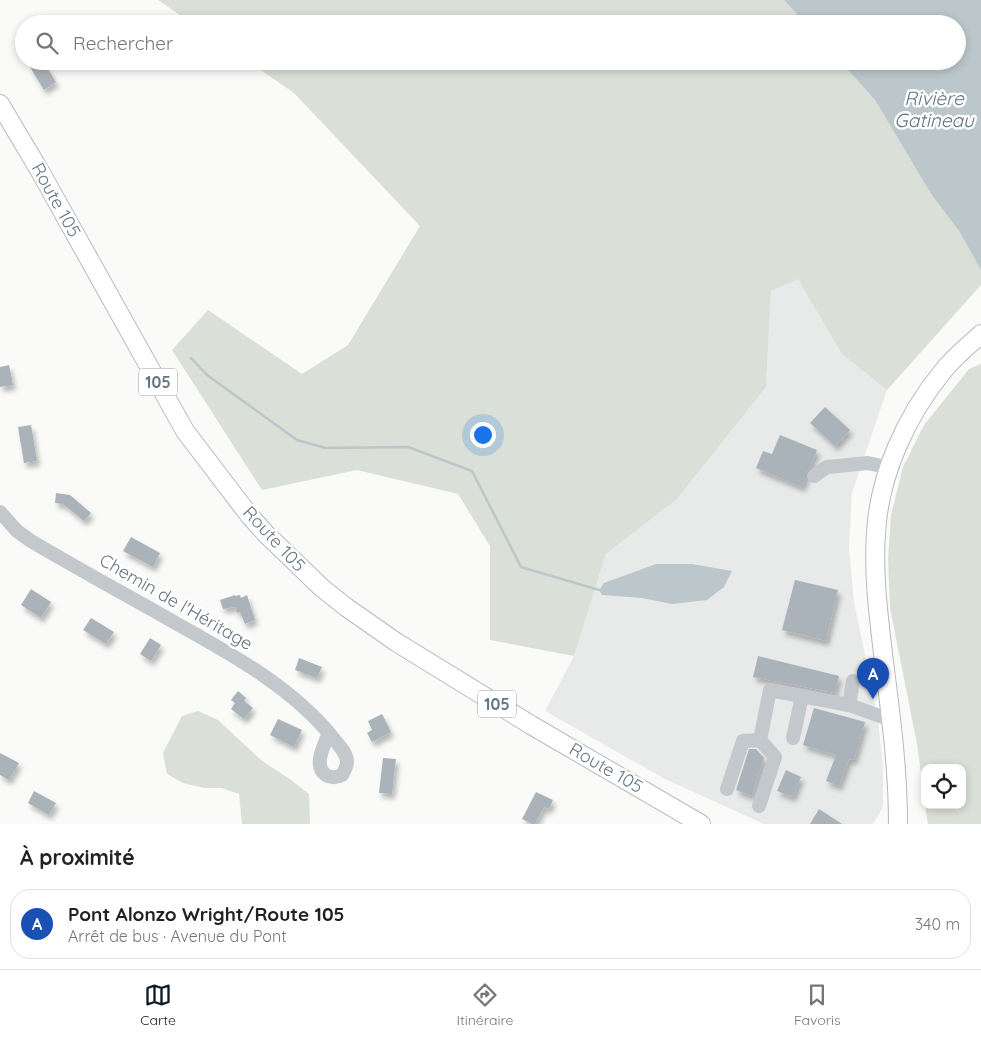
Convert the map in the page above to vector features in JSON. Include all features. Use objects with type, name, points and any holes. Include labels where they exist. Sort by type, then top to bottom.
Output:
[{"type":"main road","name":"Route 105","points":[[0,104],[42,173],[185,432],[249,514],[284,552],[322,588],[396,642],[531,725],[701,824]]},
{"type":"main road","points":[[898,824],[891,720],[878,616],[875,556],[878,510],[890,468],[904,435],[931,388],[953,360],[981,334]]},
{"type":"main road","points":[[891,824],[898,804]]},
{"type":"street","points":[[814,476],[827,467],[868,463],[890,468]]},
{"type":"street","name":"Chemin de l'Héritage","points":[[0,512],[17,531],[31,541],[246,664],[300,704],[329,733]]},
{"type":"street","points":[[849,705],[854,681]]},
{"type":"street","points":[[760,740],[770,690],[849,705],[891,720]]},
{"type":"street","points":[[793,738],[802,696]]},
{"type":"street","points":[[727,789],[743,741],[760,740]]},
{"type":"street","points":[[759,806],[775,757],[760,740]]},
{"type":"shaded area","points":[[158,0],[784,0],[798,15],[180,15]]},
{"type":"shaded area","points":[[261,70],[848,70],[875,100],[931,194],[959,231],[981,270],[981,285],[887,390],[842,354],[798,279],[771,291],[766,387],[677,499],[606,554],[574,656],[490,640],[490,546],[458,494],[357,470],[262,490],[172,350],[208,310],[302,374],[348,345],[420,226],[294,93]]},
{"type":"shaded area","points":[[798,278],[842,354],[887,390],[852,493],[849,548],[854,602],[878,718],[883,770],[883,807],[873,824],[764,824],[665,779],[545,711],[574,656],[606,554],[677,499],[766,387],[771,291]]},
{"type":"shaded area","points":[[981,364],[981,824],[928,824],[926,809],[966,809],[966,764],[921,764],[921,772],[890,608],[888,559],[891,515],[903,467],[924,425],[969,369]]},
{"type":"shaded area","points":[[198,711],[218,720],[261,760],[309,794],[310,824],[242,824],[239,794],[222,788],[204,788],[183,783],[167,774],[163,753],[182,716]]},
{"type":"water","name":"Rivière Gatineau","points":[[784,0],[981,0],[981,270],[959,231],[931,194],[875,100],[848,70],[966,70],[966,15],[798,15]]},
{"type":"water","points":[[656,564],[692,564],[732,571],[724,587],[707,600],[672,604],[642,598],[602,595],[599,590],[604,583]]},
{"type":"building","points":[[32,70],[49,70],[56,82],[44,90]]},
{"type":"building","points":[[9,365],[13,385],[0,387],[0,367]]},
{"type":"building","points":[[825,407],[850,430],[835,446],[810,423]]},
{"type":"building","points":[[31,425],[37,461],[24,463],[18,427]]},
{"type":"building","points":[[780,435],[817,450],[806,473],[802,487],[756,468],[763,451],[772,454]]},
{"type":"building","points":[[56,493],[70,495],[91,513],[84,521],[63,504],[55,503]]},
{"type":"building","points":[[131,537],[160,553],[153,567],[123,551]]},
{"type":"building","points":[[795,580],[838,590],[826,641],[782,630]]},
{"type":"building","points":[[31,589],[51,602],[41,618],[21,605]]},
{"type":"building","points":[[240,595],[241,598],[247,595],[255,620],[245,624],[240,612],[237,613],[235,607],[223,609],[220,600]]},
{"type":"building","points":[[91,618],[114,632],[106,644],[83,630]]},
{"type":"building","points":[[150,638],[161,645],[151,661],[140,654]]},
{"type":"building","points":[[758,656],[839,676],[835,693],[753,677]]},
{"type":"building","points":[[299,658],[322,667],[317,678],[295,670]]},
{"type":"building","points":[[238,691],[246,698],[244,701],[253,708],[244,719],[231,709],[235,703],[231,700]]},
{"type":"building","points":[[814,708],[865,722],[854,760],[849,759],[839,786],[826,781],[836,755],[803,745]]},
{"type":"building","points":[[382,714],[391,732],[372,742],[367,733],[372,730],[368,721]]},
{"type":"building","points":[[278,719],[302,730],[294,747],[270,735]]},
{"type":"building","points":[[749,749],[756,749],[764,758],[752,796],[736,790]]},
{"type":"building","points":[[0,753],[19,763],[9,780],[0,775]]},
{"type":"building","points":[[383,758],[396,759],[392,794],[379,793]]},
{"type":"building","points":[[786,770],[801,777],[793,797],[777,791]]},
{"type":"building","points":[[34,791],[56,803],[49,815],[28,803]]},
{"type":"building","points":[[536,792],[553,800],[549,809],[544,807],[535,824],[532,824],[522,819]]},
{"type":"building","points":[[819,809],[842,824],[810,824]]},
{"type":"waterway","points":[[191,358],[207,375],[297,440],[326,448],[408,447],[472,471],[521,567],[599,590]]},
{"type":"place","name":"Pont Alonzo Wright/Route 105","points":[[873,699]]}]
